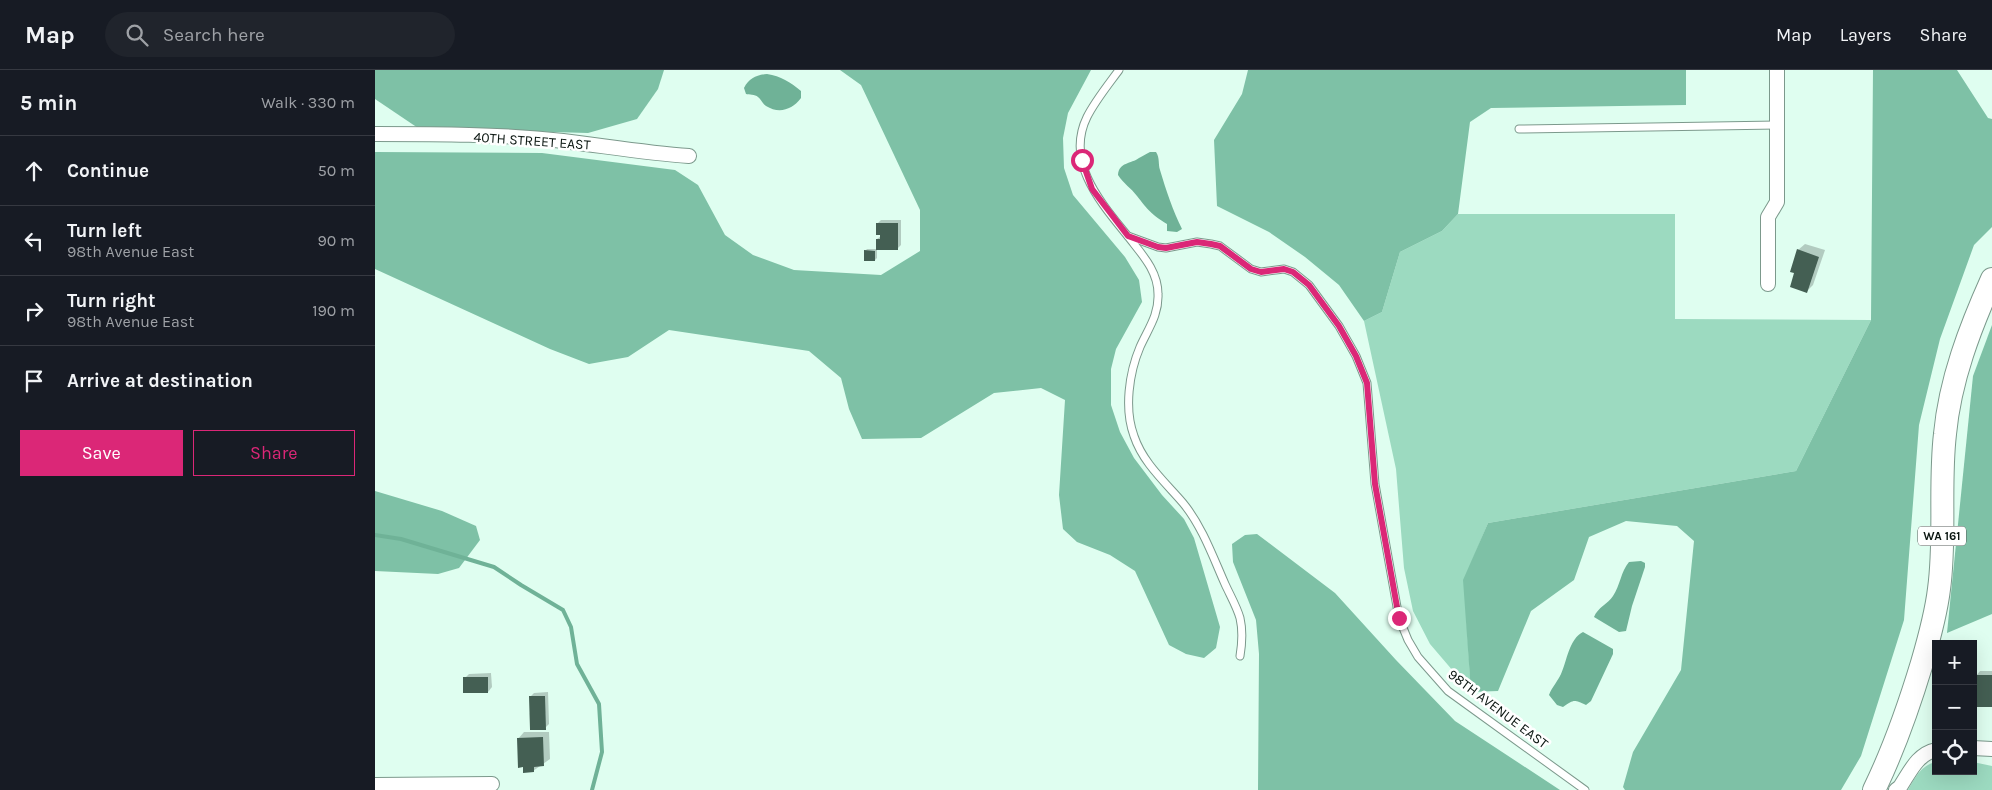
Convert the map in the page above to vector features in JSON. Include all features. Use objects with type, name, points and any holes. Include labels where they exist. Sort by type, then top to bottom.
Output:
[{"type":"main road","name":"WA 161","points":[[1873,790],[1886,765],[1909,706],[1936,607],[1942,538],[1946,426],[1952,392],[1962,354],[1973,321],[1992,279]]},
{"type":"street","points":[[1768,284],[1769,217],[1777,202],[1777,70]]},
{"type":"street","name":"40TH STREET EAST","points":[[375,134],[515,137],[562,141],[644,153],[689,156]]},
{"type":"street","points":[[1977,748],[1992,749]]},
{"type":"street","points":[[1896,790],[1900,787],[1920,756],[1932,751]]},
{"type":"street","points":[[375,785],[491,784]]},
{"type":"lane","points":[[1119,70],[1087,117],[1083,128],[1081,149],[1084,171],[1092,189],[1149,264],[1154,273],[1159,293],[1156,314],[1139,350],[1131,380],[1129,408],[1134,436],[1149,464],[1183,503],[1206,542],[1239,616],[1242,639],[1240,656]]},
{"type":"lane","points":[[1519,129],[1777,125]]},
{"type":"lane","name":"98TH AVENUE EAST","points":[[1128,236],[1166,248],[1197,242],[1220,246],[1251,269],[1261,272],[1284,269],[1293,272],[1309,285],[1339,326],[1356,356],[1367,383],[1375,484],[1399,618],[1408,640],[1433,675],[1448,691],[1585,790]]},
{"type":"shaded area","points":[[375,70],[664,70],[658,89],[637,119],[588,133],[418,128],[375,99]]},
{"type":"shaded area","points":[[840,70],[1091,70],[1068,113],[1063,138],[1064,168],[1073,195],[1125,257],[1139,280],[1142,302],[1116,349],[1111,369],[1111,405],[1120,432],[1134,458],[1162,495],[1184,519],[1194,538],[1220,627],[1216,648],[1204,658],[1186,654],[1169,645],[1135,571],[1110,555],[1077,542],[1063,529],[1059,495],[1065,400],[1041,388],[994,393],[921,438],[862,439],[849,409],[841,378],[809,351],[669,330],[628,357],[589,364],[550,349],[375,269],[375,152],[542,153],[675,170],[698,185],[725,235],[753,255],[794,270],[881,275],[920,251],[920,210],[861,85]]},
{"type":"shaded area","points":[[1248,70],[1686,70],[1686,105],[1491,108],[1470,122],[1458,214],[1442,231],[1400,252],[1382,312],[1364,321],[1339,285],[1305,257],[1269,232],[1217,206],[1214,140],[1242,94]]},
{"type":"shaded area","points":[[1873,70],[1957,70],[1988,118],[1992,119],[1992,227],[1974,245],[1940,339],[1919,425],[1904,620],[1861,756],[1841,790],[1625,790],[1623,787],[1633,752],[1681,670],[1694,541],[1677,526],[1626,521],[1589,537],[1574,580],[1531,611],[1498,691],[1471,692],[1463,580],[1488,523],[1796,471],[1871,320]]},
{"type":"shaded area","points":[[767,74],[781,78],[793,85],[801,91],[801,98],[785,110],[776,110],[766,106],[757,96],[746,94],[744,88],[751,79]]},
{"type":"shaded area","points":[[1150,152],[1156,152],[1158,156],[1159,168],[1182,229],[1177,232],[1167,231],[1167,224],[1150,212],[1118,175],[1123,165]]},
{"type":"shaded area","points":[[1458,214],[1675,214],[1675,319],[1871,320],[1796,471],[1488,523],[1464,580],[1471,692],[1430,644],[1413,611],[1404,568],[1396,469],[1364,321],[1382,312],[1400,252],[1442,231]]},
{"type":"shaded area","points":[[1992,325],[1992,614],[1947,633],[1973,376]]},
{"type":"shaded area","points":[[375,491],[442,511],[476,526],[480,540],[459,568],[438,574],[375,571]]},
{"type":"shaded area","points":[[1257,534],[1335,593],[1455,721],[1560,790],[1258,790],[1259,654],[1256,620],[1233,562],[1232,544],[1245,535]]},
{"type":"shaded area","points":[[1641,561],[1645,563],[1645,567],[1626,631],[1619,632],[1594,617],[1613,596],[1629,562]]},
{"type":"shaded area","points":[[1583,632],[1613,649],[1613,654],[1591,701],[1586,705],[1574,701],[1563,707],[1557,705],[1549,695],[1561,674],[1571,645],[1578,635]]},
{"type":"shaded area","points":[[1977,763],[1992,766],[1992,790],[1908,790],[1922,769],[1931,764],[1932,775],[1977,775]]},
{"type":"building","points":[[876,223],[898,223],[898,250],[876,250],[876,239],[880,239],[880,235],[876,235]]},
{"type":"building","points":[[1797,249],[1819,257],[1807,293],[1790,287],[1794,273],[1790,272]]},
{"type":"building","points":[[864,250],[875,251],[875,261],[864,261]]},
{"type":"building","points":[[1977,675],[1992,675],[1992,707],[1977,707]]},
{"type":"building","points":[[463,677],[488,677],[488,693],[463,693]]},
{"type":"building","points":[[529,696],[545,696],[546,730],[530,730]]},
{"type":"building","points":[[543,737],[544,766],[534,767],[534,772],[523,773],[523,767],[518,768],[517,738]]},
{"type":"waterway","points":[[375,535],[401,539],[494,567],[563,610],[571,627],[577,664],[599,704],[602,752],[592,790]]},
{"type":"route","points":[[1082,160],[1087,180],[1097,198],[1128,236],[1166,248],[1197,242],[1211,244],[1220,246],[1251,269],[1261,272],[1284,269],[1293,272],[1309,285],[1339,326],[1356,356],[1367,383],[1375,484],[1399,618]]}]
